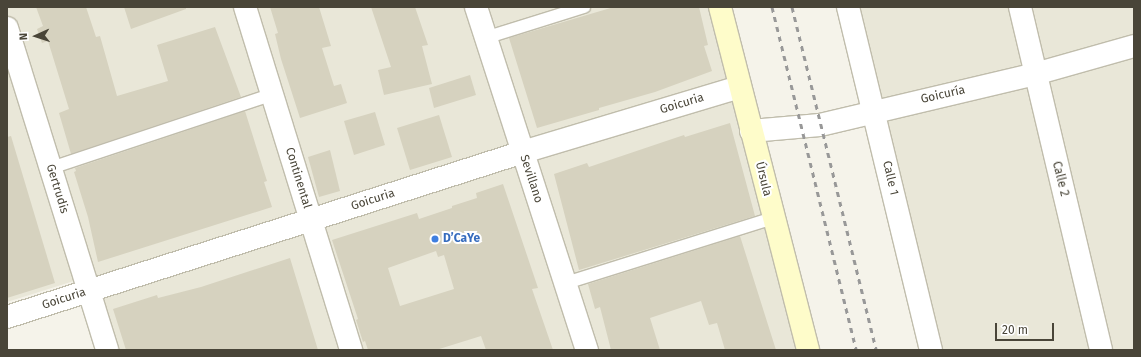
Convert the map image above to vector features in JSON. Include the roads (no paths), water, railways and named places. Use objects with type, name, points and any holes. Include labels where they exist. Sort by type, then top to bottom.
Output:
[{"type":"street","name":"Continental","points":[[245,7],[351,350]]},
{"type":"street","name":"Sevillano","points":[[476,7],[587,350]]},
{"type":"street","name":"Úrsula","points":[[720,7],[750,131],[808,350]]},
{"type":"street","name":"Calle 1","points":[[848,7],[931,350]]},
{"type":"street","name":"Calle 2","points":[[1020,7],[1101,350]]},
{"type":"street","name":"Gertrudis","points":[[7,28],[107,350]]},
{"type":"street","name":"Goicuría","points":[[750,131],[820,125],[1035,74],[1134,46]]},
{"type":"street","name":"Goicuria","points":[[7,317],[523,152],[739,87]]},
{"type":"lane","points":[[485,38],[584,7]]},
{"type":"lane","points":[[51,168],[273,94]]},
{"type":"lane","points":[[566,283],[773,218]]},
{"type":"railway","points":[[772,7],[856,350]]},
{"type":"railway","points":[[792,7],[876,350]]},
{"type":"place","name":"D’CaYe","points":[[435,239]]}]
